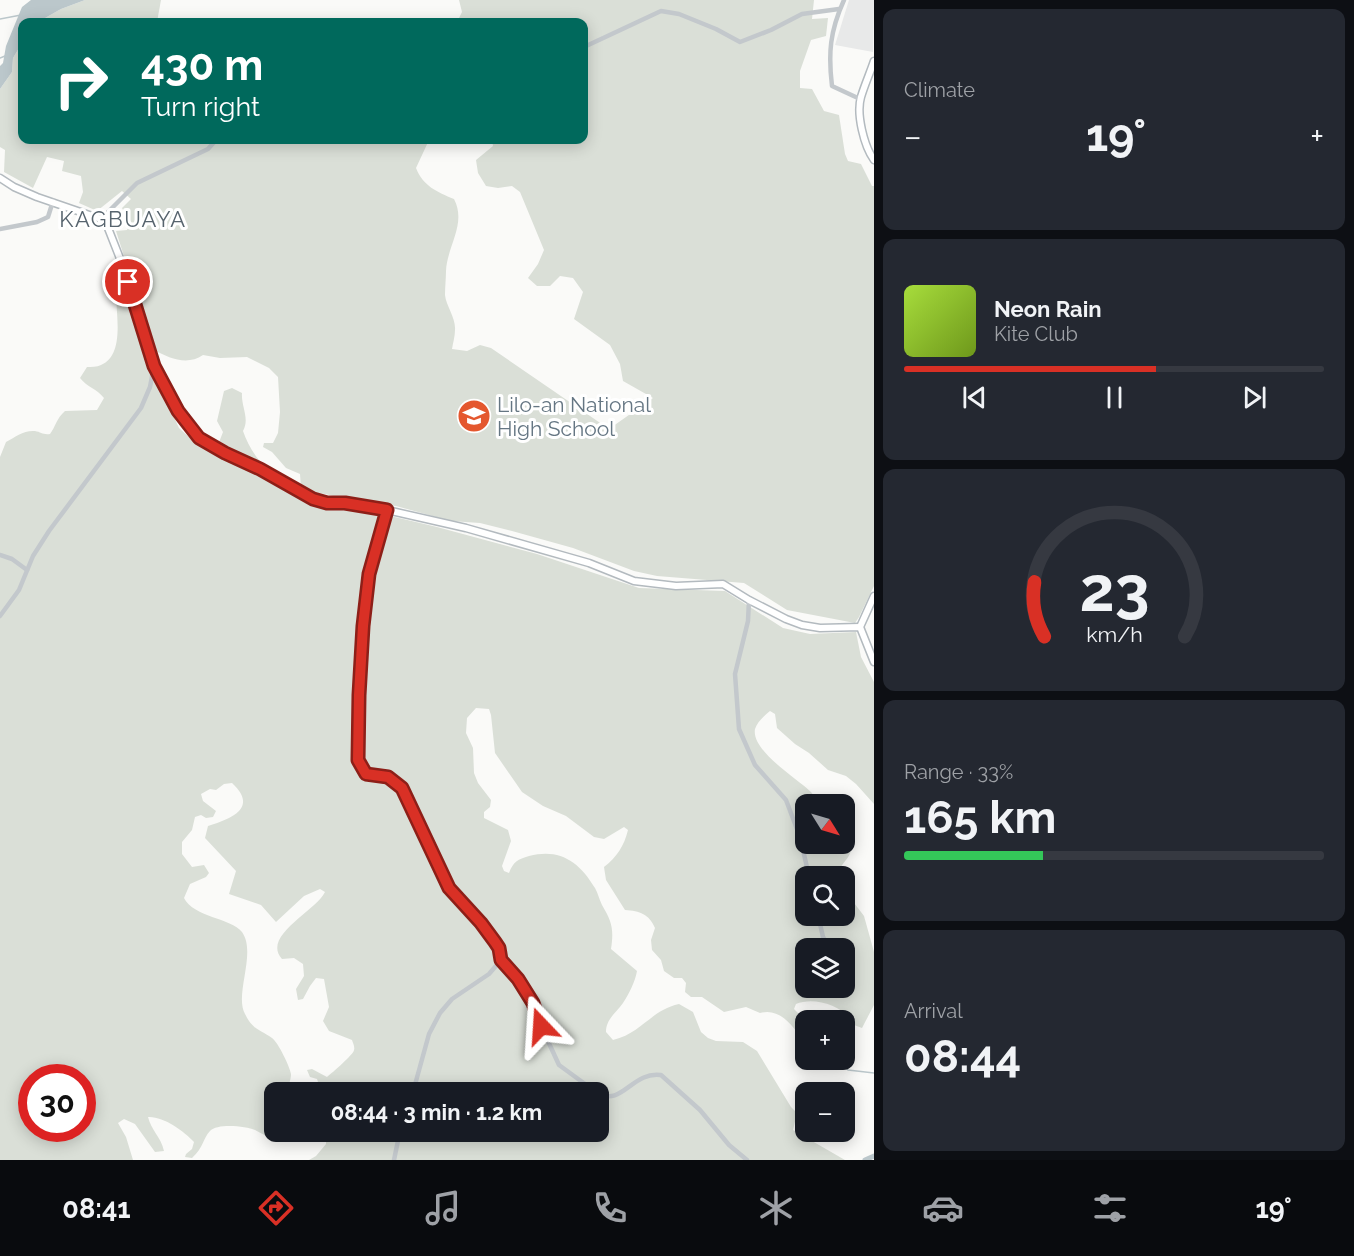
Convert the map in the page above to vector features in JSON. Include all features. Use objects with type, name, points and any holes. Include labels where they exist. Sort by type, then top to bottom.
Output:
[{"type":"street","points":[[844,0],[839,9],[830,41],[829,60],[832,86],[860,99]]},
{"type":"street","points":[[588,45],[661,11],[679,14],[716,29],[740,42],[771,30],[802,14],[839,9]]},
{"type":"street","points":[[874,61],[860,99],[863,136],[867,151],[874,160]]},
{"type":"street","points":[[100,219],[137,183],[212,144]]},
{"type":"street","points":[[0,178],[14,188],[100,219],[108,228],[121,261],[154,366],[178,411],[199,438],[313,499],[327,503],[345,503],[387,510],[466,528],[589,563],[634,581],[676,586],[723,584],[749,600],[802,625],[820,628],[860,627]]},
{"type":"street","points":[[0,229],[37,222],[48,217],[53,201]]},
{"type":"street","points":[[0,615],[18,590],[33,556],[62,513],[141,408],[150,387],[154,366]]},
{"type":"street","points":[[387,510],[369,574],[363,626],[358,760],[366,774],[388,777],[402,788],[449,888],[481,923],[499,948],[501,960],[518,979],[533,1003],[559,1065],[582,1082]]},
{"type":"street","points":[[0,555],[12,559],[27,570]]},
{"type":"street","points":[[874,596],[860,627],[874,662]]},
{"type":"street","points":[[749,600],[748,621],[735,674],[739,729],[755,765],[786,800],[800,837],[807,866]]},
{"type":"street","points":[[415,1082],[429,1034],[440,1013],[452,999],[489,974],[501,960]]},
{"type":"street","points":[[609,1098],[615,1096],[636,1079],[661,1075],[700,1110],[729,1145],[747,1160]]},
{"type":"street","points":[[394,1160],[398,1142]]},
{"type":"shaded area","points":[[31,0],[85,0],[45,18],[18,18],[18,50],[13,58],[12,72],[0,89],[0,66],[22,7]]},
{"type":"shaded area","points":[[85,0],[161,0],[158,18],[45,18]]},
{"type":"shaded area","points":[[459,0],[814,0],[812,19],[828,18],[826,36],[811,40],[800,71],[800,88],[812,89],[824,111],[839,115],[848,161],[861,164],[874,186],[874,586],[855,623],[787,610],[744,583],[657,576],[634,571],[573,548],[480,523],[451,521],[396,506],[357,502],[308,492],[301,488],[300,474],[286,468],[272,452],[263,447],[264,443],[273,443],[278,433],[280,412],[278,377],[269,368],[247,357],[220,358],[203,355],[184,360],[172,358],[154,350],[116,231],[127,230],[130,223],[122,208],[131,199],[122,191],[97,211],[79,203],[83,192],[81,176],[62,171],[64,161],[47,157],[33,188],[4,172],[5,150],[0,147],[0,89],[12,72],[13,58],[18,50],[18,144],[427,144],[416,168],[427,184],[454,199],[457,208],[457,226],[447,262],[445,289],[455,326],[452,349],[467,351],[480,345],[491,348],[609,429],[653,398],[623,381],[620,364],[610,345],[574,319],[583,292],[573,278],[560,276],[550,286],[537,286],[528,278],[544,250],[520,192],[512,186],[498,188],[486,186],[478,173],[476,160],[493,144],[588,144],[588,18],[459,18],[462,12]]},
{"type":"shaded area","points":[[849,0],[874,0],[873,52],[835,45]]},
{"type":"shaded area","points":[[120,289],[126,290],[157,381],[179,428],[201,445],[309,501],[365,510],[437,527],[537,554],[639,588],[725,591],[783,628],[810,634],[856,632],[861,657],[874,682],[874,804],[846,776],[828,770],[777,728],[775,714],[770,711],[759,721],[755,729],[760,746],[777,764],[812,794],[795,794],[795,854],[850,854],[842,866],[795,866],[795,926],[855,926],[855,904],[864,916],[874,952],[874,1005],[862,1028],[855,1025],[855,1010],[840,1010],[820,1002],[796,1004],[794,1009],[795,1030],[786,1020],[774,1013],[760,1013],[746,1007],[724,1012],[702,997],[691,997],[685,992],[686,983],[682,978],[674,978],[664,971],[661,960],[652,950],[651,940],[655,928],[653,923],[643,914],[625,910],[606,880],[604,867],[619,851],[628,830],[624,827],[604,839],[594,837],[566,816],[543,806],[522,792],[495,753],[489,709],[476,708],[467,718],[466,733],[473,748],[474,773],[478,783],[491,800],[490,807],[484,812],[484,818],[508,830],[511,841],[502,866],[504,871],[509,873],[512,866],[519,860],[540,854],[559,855],[575,864],[595,888],[608,916],[612,931],[611,949],[637,971],[627,996],[608,1023],[606,1032],[613,1040],[632,1032],[661,1011],[679,1004],[693,1012],[701,1032],[708,1038],[716,1041],[743,1042],[757,1051],[795,1111],[793,1130],[795,1142],[814,1142],[845,1160],[309,1160],[316,1156],[326,1142],[609,1142],[609,1082],[318,1082],[317,1079],[310,1077],[307,1070],[312,1069],[327,1077],[350,1055],[354,1050],[354,1045],[352,1040],[329,1031],[323,1021],[329,1007],[324,979],[316,978],[303,999],[298,1000],[296,989],[304,976],[303,964],[294,958],[282,959],[277,950],[284,933],[325,892],[320,889],[304,896],[276,922],[261,905],[229,894],[236,871],[205,838],[208,826],[233,816],[242,806],[243,799],[240,792],[232,783],[201,794],[203,801],[216,811],[213,817],[206,818],[201,815],[195,817],[192,830],[182,842],[182,854],[192,867],[204,865],[209,873],[206,877],[190,884],[184,898],[195,909],[230,923],[242,932],[246,941],[247,962],[242,1006],[254,1026],[274,1040],[291,1074],[290,1082],[264,1082],[264,1135],[245,1127],[214,1128],[192,1158],[185,1157],[192,1149],[194,1142],[173,1125],[154,1117],[148,1117],[164,1151],[155,1152],[135,1124],[124,1119],[118,1123],[126,1137],[133,1160],[0,1160],[0,457],[6,442],[20,434],[35,431],[50,434],[65,411],[97,410],[104,398],[80,378],[87,367],[96,367],[109,360],[116,343],[118,322],[116,293]]},
{"type":"shaded area","points":[[232,388],[242,393],[246,422],[243,431],[249,446],[263,464],[288,479],[286,482],[218,445],[223,432],[217,421],[224,391]]},
{"type":"waterway","points":[[0,19],[21,15]]},
{"type":"waterway","points":[[0,58],[5,56]]},
{"type":"waterway","points":[[848,1070],[874,1073]]},
{"type":"waterway","points":[[865,1160],[874,1156]]},
{"type":"place","name":"Lilo-an National High School","points":[[474,416]]},
{"type":"district","name":"KAGBUAYA","points":[[123,219]]},
{"type":"route","points":[[128,282],[154,366],[178,411],[199,438],[313,499],[327,503],[345,503],[387,510],[369,574],[363,626],[358,760],[366,774],[388,777],[402,788],[449,888],[481,923],[499,948],[501,960],[518,979],[533,1003],[541,1026]]}]
